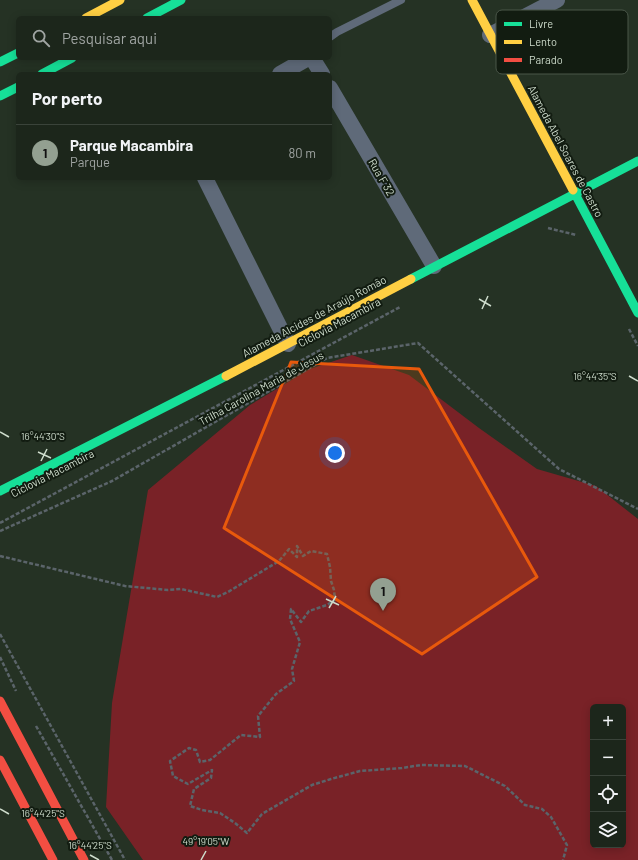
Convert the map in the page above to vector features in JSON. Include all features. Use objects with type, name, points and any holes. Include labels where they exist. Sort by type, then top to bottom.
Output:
[{"type":"street","points":[[151,16],[181,0]]},
{"type":"street","name":"Alameda Abel Soares de Castro","points":[[472,0],[496,46]]},
{"type":"street","points":[[538,10],[557,0]]},
{"type":"street","points":[[89,16],[111,2]]},
{"type":"street","points":[[490,35],[496,32]]},
{"type":"street","points":[[0,62],[16,54]]},
{"type":"street","points":[[46,72],[68,60]]},
{"type":"street","points":[[284,72],[304,60]]},
{"type":"street","points":[[313,60],[321,72]]},
{"type":"street","name":"Alameda Abel Soares de Castro","points":[[511,74],[638,313]]},
{"type":"street","points":[[0,96],[16,88]]},
{"type":"street","name":"Rua F 32","points":[[332,91],[434,266]]},
{"type":"street","name":"Alameda Alcides de Araújo Romão","points":[[0,491],[288,344],[434,266],[575,195],[638,161]]},
{"type":"street","points":[[206,180],[288,344]]},
{"type":"street","points":[[0,701],[84,860]]},
{"type":"street","points":[[0,760],[53,860]]},
{"type":"lane","points":[[332,36],[401,0]]},
{"type":"path","points":[[547,227],[582,237]]},
{"type":"path","points":[[0,522],[407,303]]},
{"type":"path","points":[[628,325],[638,346]]},
{"type":"path","name":"Trilha Carolina Maria de Jesus","points":[[0,531],[112,481],[327,358],[418,343],[559,469],[638,509]]},
{"type":"path","points":[[0,556],[125,586],[168,590],[181,589],[217,597],[279,561],[289,549],[296,557],[297,546],[303,556],[310,551],[327,554],[335,600],[327,605],[310,611],[302,622],[291,609],[290,619],[300,642],[292,669],[294,681],[276,694],[258,716],[260,737],[241,735],[210,760],[200,762],[196,750],[189,748],[170,761],[173,776],[188,784],[212,770],[211,778],[194,789],[190,806],[220,813],[247,833],[262,814],[312,785],[331,779],[360,771],[421,765],[465,766],[505,786],[525,805],[542,809],[551,817],[567,845],[563,860]]},
{"type":"path","points":[[0,634],[125,860]]},
{"type":"path","points":[[0,657],[17,693]]},
{"type":"path","points":[[32,720],[112,860]]},
{"type":"highlighted area","points":[[291,362],[419,369],[537,577],[422,654],[224,528]]},
{"type":"shaded area","points":[[352,355],[409,375],[479,428],[537,469],[596,486],[638,519],[638,860],[143,860],[106,807],[112,703],[148,490],[250,405],[310,369]]},
{"type":"traffic: fast","points":[[151,16],[181,0]]},
{"type":"traffic: fast","points":[[0,62],[16,54]]},
{"type":"traffic: fast","points":[[46,72],[68,60]]},
{"type":"traffic: fast","points":[[0,96],[16,88]]},
{"type":"traffic: fast","points":[[411,279],[638,161]]},
{"type":"traffic: fast","points":[[573,190],[638,313]]},
{"type":"traffic: fast","points":[[0,491],[226,376]]},
{"type":"traffic: slow","points":[[90,16],[120,0]]},
{"type":"traffic: slow","points":[[472,0],[496,45]]},
{"type":"traffic: slow","points":[[511,74],[573,190]]},
{"type":"traffic: slow","points":[[226,376],[411,279]]},
{"type":"traffic: jam","points":[[0,701],[84,860]]},
{"type":"traffic: jam","points":[[0,760],[53,860]]},
{"type":"place","name":"Parque Macambira","points":[[383,611]]}]
